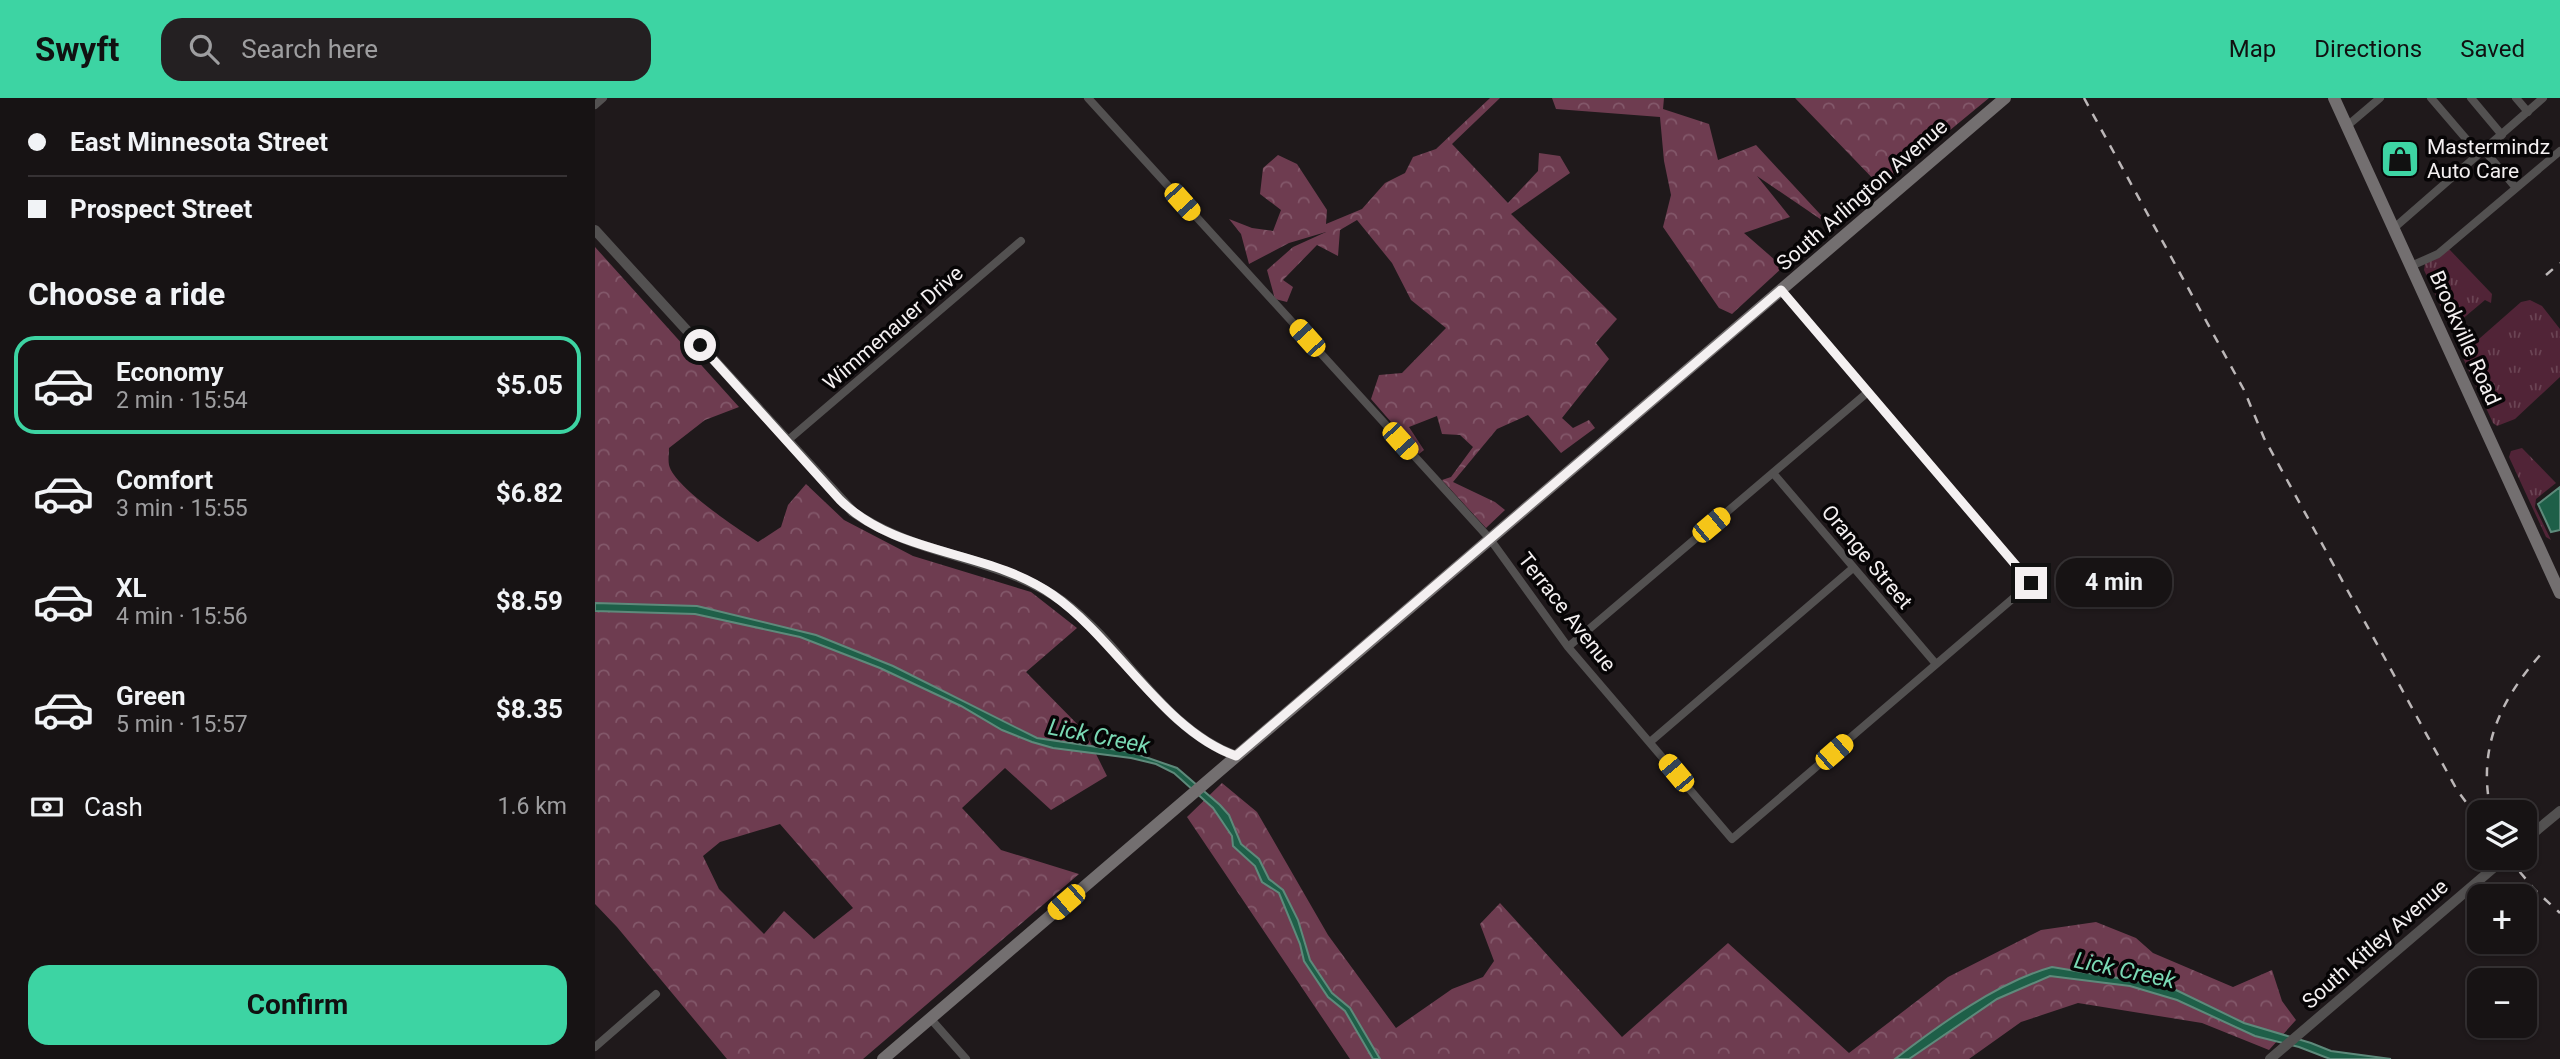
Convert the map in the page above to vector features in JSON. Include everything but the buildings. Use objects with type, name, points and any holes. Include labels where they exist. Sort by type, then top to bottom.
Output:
[{"type":"main road","name":"South Arlington Avenue","points":[[883,1059],[2005,98]]},
{"type":"main road","name":"Brookville Road","points":[[2334,98],[2560,593]]},
{"type":"street","points":[[595,105],[603,98]]},
{"type":"street","name":"Terrace Avenue","points":[[1088,98],[1490,539],[1568,647],[1732,839],[1935,664]]},
{"type":"street","points":[[2347,126],[2380,98]]},
{"type":"street","points":[[2445,98],[2434,101],[2516,188]]},
{"type":"street","points":[[2471,98],[2502,135]]},
{"type":"street","points":[[2516,98],[2528,112]]},
{"type":"street","points":[[2394,228],[2543,98]]},
{"type":"street","points":[[2411,266],[2438,254],[2560,151]]},
{"type":"street","points":[[595,230],[845,505],[878,529],[904,540],[1005,570],[1037,585],[1079,615],[1191,732],[1236,756]]},
{"type":"street","name":"Wimmenauer Drive","points":[[787,441],[1021,241]]},
{"type":"street","points":[[1781,290],[2031,583],[1935,664]]},
{"type":"street","points":[[1568,647],[1868,392]]},
{"type":"street","name":"Orange Street","points":[[1773,473],[1935,664]]},
{"type":"street","points":[[1650,743],[1853,568]]},
{"type":"street","points":[[2537,831],[2560,811]]},
{"type":"street","name":"South Kitley Avenue","points":[[2274,1056],[2491,870]]},
{"type":"street","points":[[595,1046],[656,994]]},
{"type":"street","points":[[930,1018],[966,1059]]},
{"type":"green space","points":[[1490,98],[1500,98],[1452,144],[1508,203],[1538,171],[1539,153],[1560,156],[1570,173],[1511,214],[1617,319],[1596,343],[1609,359],[1562,418],[1573,428],[1589,420],[1595,428],[1561,453],[1528,415],[1497,429],[1453,482],[1495,502],[1505,510],[1486,528],[1442,480],[1451,477],[1473,447],[1460,435],[1442,434],[1437,416],[1409,427],[1424,450],[1419,454],[1371,399],[1379,375],[1402,373],[1446,328],[1411,300],[1392,263],[1357,220],[1340,230],[1338,256],[1317,245],[1283,280],[1293,287],[1287,302],[1275,299],[1267,270],[1293,247],[1326,232],[1289,243],[1249,264],[1241,234],[1229,219],[1252,228],[1273,231],[1281,210],[1260,194],[1263,168],[1278,155],[1297,164],[1327,210],[1326,224],[1362,209],[1385,183],[1405,173],[1413,157],[1436,149]]},
{"type":"green space","points":[[1552,98],[1664,98],[1663,109],[1709,124],[1718,160],[1756,145],[1832,227],[1757,176],[1790,217],[1744,233],[1783,267],[1732,314],[1719,308],[1663,227],[1671,195],[1664,161],[1660,117],[1556,109]]},
{"type":"green space","points":[[1795,98],[1989,98],[1881,187]]},
{"type":"green space","points":[[595,247],[739,407],[705,420],[669,448],[669,465],[682,484],[708,507],[758,542],[781,527],[788,505],[806,484],[844,520],[913,556],[1031,592],[1077,628],[1026,672],[1085,732],[1107,776],[1051,810],[1005,768],[962,808],[1001,850],[1079,874],[863,1059],[727,1059],[595,904]],"holes":[[[780,824],[853,908],[814,939],[784,911],[764,934],[719,889],[703,856],[720,842]]]},
{"type":"green space","points":[[2449,249],[2492,294],[2491,303],[2485,300],[2460,321],[2464,326],[2457,332],[2451,329],[2424,270],[2425,264]]},
{"type":"green space","points":[[2530,300],[2542,306],[2560,329],[2560,377],[2515,419],[2497,426],[2493,423],[2463,353],[2521,302]]},
{"type":"green space","points":[[2522,448],[2556,483],[2536,499],[2535,507],[2551,540],[2546,537],[2509,457],[2511,451]]},
{"type":"green space","points":[[1222,783],[1257,812],[1328,935],[1396,1028],[1452,989],[1483,977],[1494,961],[1480,924],[1500,903],[1622,1037],[1728,943],[1849,1053],[1948,977],[2041,930],[2096,922],[2136,938],[2153,953],[2233,987],[2272,970],[2282,1001],[2296,1020],[2269,1050],[2202,1023],[2078,1003],[2021,1022],[1969,1059],[1350,1059],[1187,817]]},
{"type":"shaded area","points":[[2560,487],[2560,530],[2551,532],[2538,504]]},
{"type":"shaded area","name":"Lick Creek","points":[[595,603],[697,606],[816,635],[893,666],[1037,738],[1131,752],[1177,768],[1229,815],[1241,844],[1259,859],[1269,879],[1283,890],[1298,920],[1310,960],[1332,993],[1350,1008],[1380,1059],[1373,1059],[1345,1011],[1328,997],[1304,961],[1300,944],[1279,893],[1262,882],[1255,866],[1233,846],[1232,836],[1213,808],[1174,773],[1156,764],[1131,758],[1053,748],[1032,742],[1002,730],[961,706],[880,668],[800,637],[695,614],[595,611]]},
{"type":"shaded area","name":"Lick Creek","points":[[2052,967],[2160,985],[2174,989],[2244,1023],[2331,1051],[2391,1059],[2330,1059],[2299,1047],[2255,1036],[2177,1000],[2130,986],[2050,976],[1997,999],[1909,1059],[1895,1059],[1990,994]]},
{"type":"railway","points":[[2084,98],[2244,390],[2264,438],[2457,790],[2467,803]]},
{"type":"railway","points":[[2546,275],[2560,263]]},
{"type":"railway","points":[[2489,800],[2487,767],[2495,726],[2514,689],[2542,653]]},
{"type":"railway","points":[[2518,870],[2560,913]]},
{"type":"place","name":"Mastermindz Auto Care","points":[[2400,159]]},
{"type":"route","points":[[700,345],[840,500],[861,519],[904,540],[998,567],[1037,585],[1079,615],[1191,732],[1236,756],[1781,290],[2031,583]]}]
